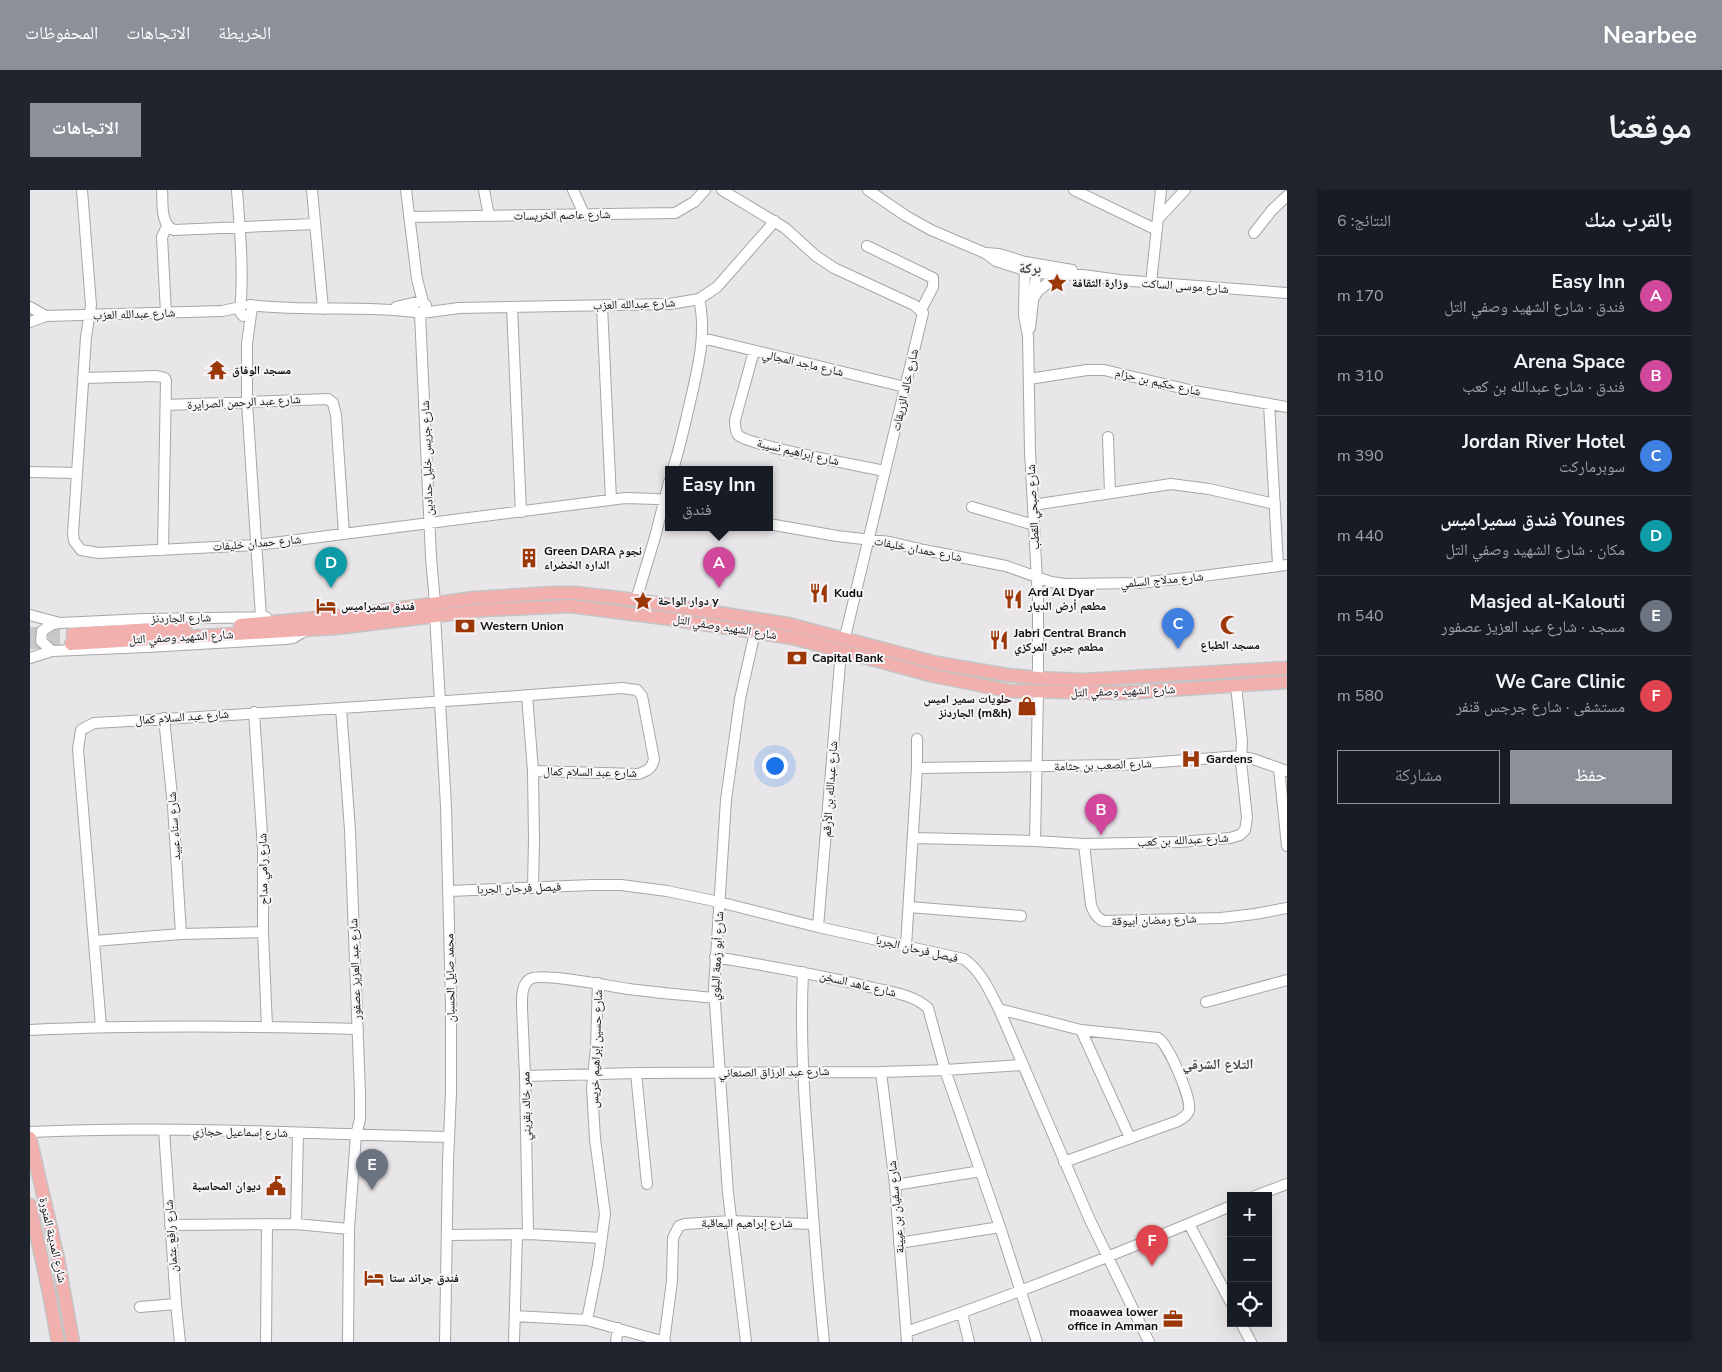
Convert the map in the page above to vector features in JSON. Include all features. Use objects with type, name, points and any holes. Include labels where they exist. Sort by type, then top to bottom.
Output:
[{"type":"main road","name":"شارع الشهيد وصفي التل","points":[[72,638],[310,624],[364,625],[474,598],[575,593],[636,600],[788,624],[845,637],[937,663],[982,672],[1038,678],[1083,680],[1134,678],[1287,668]]},
{"type":"main road","name":"شارع الشهيد وصفي التل","points":[[435,609],[485,610],[570,606],[664,618],[793,638],[934,676],[1010,691],[1124,692],[1287,682]]},
{"type":"main road","points":[[911,670],[914,657]]},
{"type":"main road","points":[[934,676],[937,663]]},
{"type":"main road","name":"شارع المدينة المنورة","points":[[30,1138],[58,1259],[73,1342]]},
{"type":"main road","name":"شارع المدينة المنورة","points":[[30,1205],[58,1342]]},
{"type":"street","name":"شارع حمدان خليفات","points":[[82,190],[91,295],[86,337],[73,534],[77,547],[86,552],[257,545],[611,499],[636,498],[665,501]]},
{"type":"street","points":[[162,190],[164,220],[169,228],[180,231],[315,224]]},
{"type":"street","points":[[237,190],[242,278],[246,310],[247,402],[261,617]]},
{"type":"street","points":[[312,190],[323,310]]},
{"type":"street","name":"شارع جريس خليل حدادين","points":[[406,190],[419,307],[435,609]]},
{"type":"street","points":[[484,190],[489,216]]},
{"type":"street","points":[[573,190],[584,214]]},
{"type":"street","name":"شارع عاصم الخريسات","points":[[410,217],[675,213],[694,202],[705,190]]},
{"type":"street","points":[[722,190],[775,221],[793,234],[816,256],[834,268],[906,301],[921,310],[933,287],[933,278],[867,246]]},
{"type":"street","name":"شارع موسى الساكت","points":[[868,190],[906,216],[931,230],[985,253],[999,254],[1025,266],[1074,270],[1084,275]]},
{"type":"street","points":[[1074,190],[1156,230]]},
{"type":"street","points":[[1151,283],[1161,190]]},
{"type":"street","points":[[1158,219],[1185,190]]},
{"type":"street","points":[[1254,233],[1272,210],[1287,196]]},
{"type":"street","name":"شارع عبدالله العزب","points":[[30,322],[46,316],[222,310],[670,304],[699,299],[717,288],[775,221]]},
{"type":"street","points":[[166,313],[162,237],[167,226]]},
{"type":"street","name":"شارع صبحي القطب","points":[[1025,266],[1024,315],[1028,336],[1029,434],[1036,576],[1038,678]]},
{"type":"street","name":"شارع موسى الساكت","points":[[1036,268],[1058,275],[1084,275],[1151,283],[1287,294]]},
{"type":"street","name":"شارع صبحي القطب","points":[[1028,336],[1036,268]]},
{"type":"street","points":[[1032,300],[1038,291],[1058,275]]},
{"type":"street","points":[[674,466],[695,382],[702,338],[699,299]]},
{"type":"street","points":[[30,306],[46,316]]},
{"type":"street","points":[[602,306],[611,499]]},
{"type":"street","points":[[512,307],[521,512]]},
{"type":"street","name":"شارع خالد الزريقات","points":[[845,637],[922,320],[923,313],[921,310]]},
{"type":"street","name":"شارع ماجد المجالي","points":[[702,338],[905,387]]},
{"type":"street","name":"شارع إبراهيم نسيبة","points":[[754,352],[735,420],[736,432],[739,436],[780,449],[884,471]]},
{"type":"street","name":"شارع حكيم بن حزام","points":[[1029,379],[1087,370],[1104,370],[1194,391],[1287,407]]},
{"type":"street","points":[[83,378],[162,377],[166,381],[163,550]]},
{"type":"street","name":"شارع عبد الرحمن الصرايرة","points":[[166,405],[328,399],[333,403],[336,415],[344,534]]},
{"type":"street","points":[[1269,404],[1275,504],[1283,565]]},
{"type":"street","points":[[1108,437],[1110,493]]},
{"type":"street","points":[[30,472],[77,473]]},
{"type":"street","points":[[1033,505],[1154,486],[1178,485],[1209,489],[1275,504]]},
{"type":"street","points":[[636,600],[665,504]]},
{"type":"street","points":[[972,508],[1034,525]]},
{"type":"street","name":"شارع حمدان خليفات","points":[[773,525],[836,536],[890,542],[1006,566],[1036,576]]},
{"type":"street","name":"شارع مدلاج السلمي","points":[[1036,576],[1051,582],[1065,584],[1139,583],[1194,578],[1283,565]]},
{"type":"street","name":"محمد صايل الحسبان","points":[[435,609],[449,891],[452,1055],[445,1342]]},
{"type":"street","name":"شارع الجاردنز","points":[[30,616],[60,623],[141,619],[296,616],[310,624]]},
{"type":"street","points":[[52,651],[41,641],[42,631],[51,625],[60,623]]},
{"type":"street","points":[[30,658],[52,651],[293,638],[310,624]]},
{"type":"street","name":"شارع أبو زمعة البلوي","points":[[746,1342],[731,1221],[714,998],[715,957],[720,914],[722,834],[740,699],[754,632]]},
{"type":"street","name":"شارع عبدالله بن الأرقم","points":[[818,927],[840,651]]},
{"type":"street","name":"شارع عبدالله بن كعب","points":[[913,838],[1084,844],[1198,841],[1230,838],[1240,835],[1246,826],[1247,818],[1236,686]]},
{"type":"street","name":"شارع عبد السلام كمال","points":[[101,1027],[78,749],[81,730],[94,723],[622,688],[637,690],[642,696],[654,760],[647,772],[638,774],[532,771]]},
{"type":"street","points":[[1035,841],[1038,692]]},
{"type":"street","points":[[527,695],[532,771],[532,888]]},
{"type":"street","name":"شارع عبد العزيز عصفور","points":[[342,708],[350,830],[360,1100],[360,1119],[356,1135],[349,1229],[348,1342]]},
{"type":"street","name":"شارع رامي مداح","points":[[254,712],[263,849],[263,932],[267,1027]]},
{"type":"street","name":"شارع سناء عبيد","points":[[164,718],[174,806],[181,934]]},
{"type":"street","points":[[906,946],[917,768],[917,739]]},
{"type":"street","name":"شارع الصعب بن جثامة","points":[[917,768],[1144,764],[1241,756],[1254,758],[1283,769]]},
{"type":"street","points":[[1283,769],[1287,846]]},
{"type":"street","name":"شارع رمضان أبيوقة","points":[[1084,844],[1091,905],[1094,913],[1103,921],[1221,918],[1287,908]]},
{"type":"street","name":"فيصل فرحان الجربا","points":[[449,891],[592,884],[621,885],[666,891],[719,902],[818,927],[964,959],[982,976],[999,1009],[1064,1162],[1149,1342]]},
{"type":"street","points":[[909,907],[1021,916]]},
{"type":"street","points":[[94,941],[181,934],[263,932]]},
{"type":"street","points":[[715,957],[803,972]]},
{"type":"street","name":"شارع عاهد السخن","points":[[824,1342],[813,1224],[804,1072],[801,1010],[803,972],[903,995],[922,1002],[928,1008],[945,1070],[1038,1342]]},
{"type":"street","name":"ممر خالد بقريني","points":[[528,1234],[522,998],[524,989],[529,980],[536,977],[598,983]]},
{"type":"street","points":[[1206,1002],[1287,980]]},
{"type":"street","name":"شارع حسين إبراهيم خريس","points":[[587,1320],[602,1238],[604,1214],[594,1138],[593,1075],[598,983],[628,989],[714,998]]},
{"type":"street","points":[[999,1009],[1081,1030],[1158,1038],[1164,1042],[1186,1094],[1189,1109],[1184,1117],[1178,1121],[1064,1162]]},
{"type":"street","points":[[30,1030],[101,1027],[358,1029]]},
{"type":"street","points":[[1081,1030],[1130,1138]]},
{"type":"street","name":"شارع عبد الرزاق الصنعاني","points":[[525,1076],[636,1073],[880,1072],[1022,1065]]},
{"type":"street","name":"شارع سفيان بن عيينة","points":[[880,1072],[895,1185],[907,1337]]},
{"type":"street","points":[[636,1073],[647,1184]]},
{"type":"street","name":"شارع إسماعيل حجازي","points":[[30,1132],[164,1130],[449,1137]]},
{"type":"street","name":"شارع رافع عثمان","points":[[164,1130],[180,1342]]},
{"type":"street","points":[[296,1224],[298,1133]]},
{"type":"street","points":[[895,1185],[981,1171]]},
{"type":"street","points":[[1266,1192],[1287,1184]]},
{"type":"street","points":[[907,1337],[1227,1208]]},
{"type":"street","name":"شارع إبراهيم اليعاقبة","points":[[664,1342],[672,1281],[673,1238],[679,1226],[731,1221],[813,1224]]},
{"type":"street","points":[[266,1342],[267,1224]]},
{"type":"street","points":[[170,1225],[296,1224],[349,1229]]},
{"type":"street","points":[[1189,1224],[1227,1295]]},
{"type":"street","points":[[900,1243],[1000,1227]]},
{"type":"street","points":[[514,1342],[517,1234]]},
{"type":"street","points":[[448,1235],[528,1234],[602,1238]]},
{"type":"street","points":[[140,1307],[176,1304]]},
{"type":"street","points":[[962,1314],[969,1342]]},
{"type":"street","points":[[515,1316],[587,1320],[664,1342]]},
{"type":"street","points":[[1243,1327],[1251,1342]]},
{"type":"street","points":[[616,1342],[618,1328]]},
{"type":"tunnel","points":[[30,633],[73,634]]},
{"type":"tunnel","points":[[30,643],[71,644]]},
{"type":"place","name":"وزارة الثقافة","points":[[1057,283]]},
{"type":"place","name":"مسجد الوفاق","points":[[217,370]]},
{"type":"place","name":"Green DARA نجوم الداره الخضراء","points":[[529,558]]},
{"type":"place","name":"Younes فندق سميراميس","points":[[331,588]]},
{"type":"place","name":"Easy Inn","points":[[719,588]]},
{"type":"place","name":"Kudu","points":[[819,593]]},
{"type":"place","name":"Ard Al Dyar مطعم أرض الديار","points":[[1013,599]]},
{"type":"place","name":"دوار الواحة y","points":[[643,601]]},
{"type":"place","name":"فندق سميراميس","points":[[326,606]]},
{"type":"place","name":"مسجد الطباع","points":[[1230,625]]},
{"type":"place","name":"Western Union","points":[[465,626]]},
{"type":"place","name":"Jabri Central Branch مطعم جبري المركزي","points":[[999,640]]},
{"type":"place","name":"Jordan River Hotel","points":[[1178,649]]},
{"type":"place","name":"Capital Bank","points":[[797,658]]},
{"type":"place","name":"حلويات سمير اميس الجاردنز (m&h)","points":[[1027,706]]},
{"type":"place","name":"Gardens","points":[[1191,759]]},
{"type":"place","name":"Arena Space","points":[[1101,835]]},
{"type":"place","name":"ديوان المحاسبة","points":[[276,1186]]},
{"type":"place","name":"Masjed al-Kalouti","points":[[372,1190]]},
{"type":"place","name":"We Care Clinic","points":[[1152,1266]]},
{"type":"place","name":"فندق جراند ستا","points":[[374,1278]]},
{"type":"place","name":"moaawea lower office in Amman","points":[[1173,1319]]},
{"type":"district","name":"بركة","points":[[1030,268]]},
{"type":"district","name":"التلاع الشرقي","points":[[1218,1064]]}]
